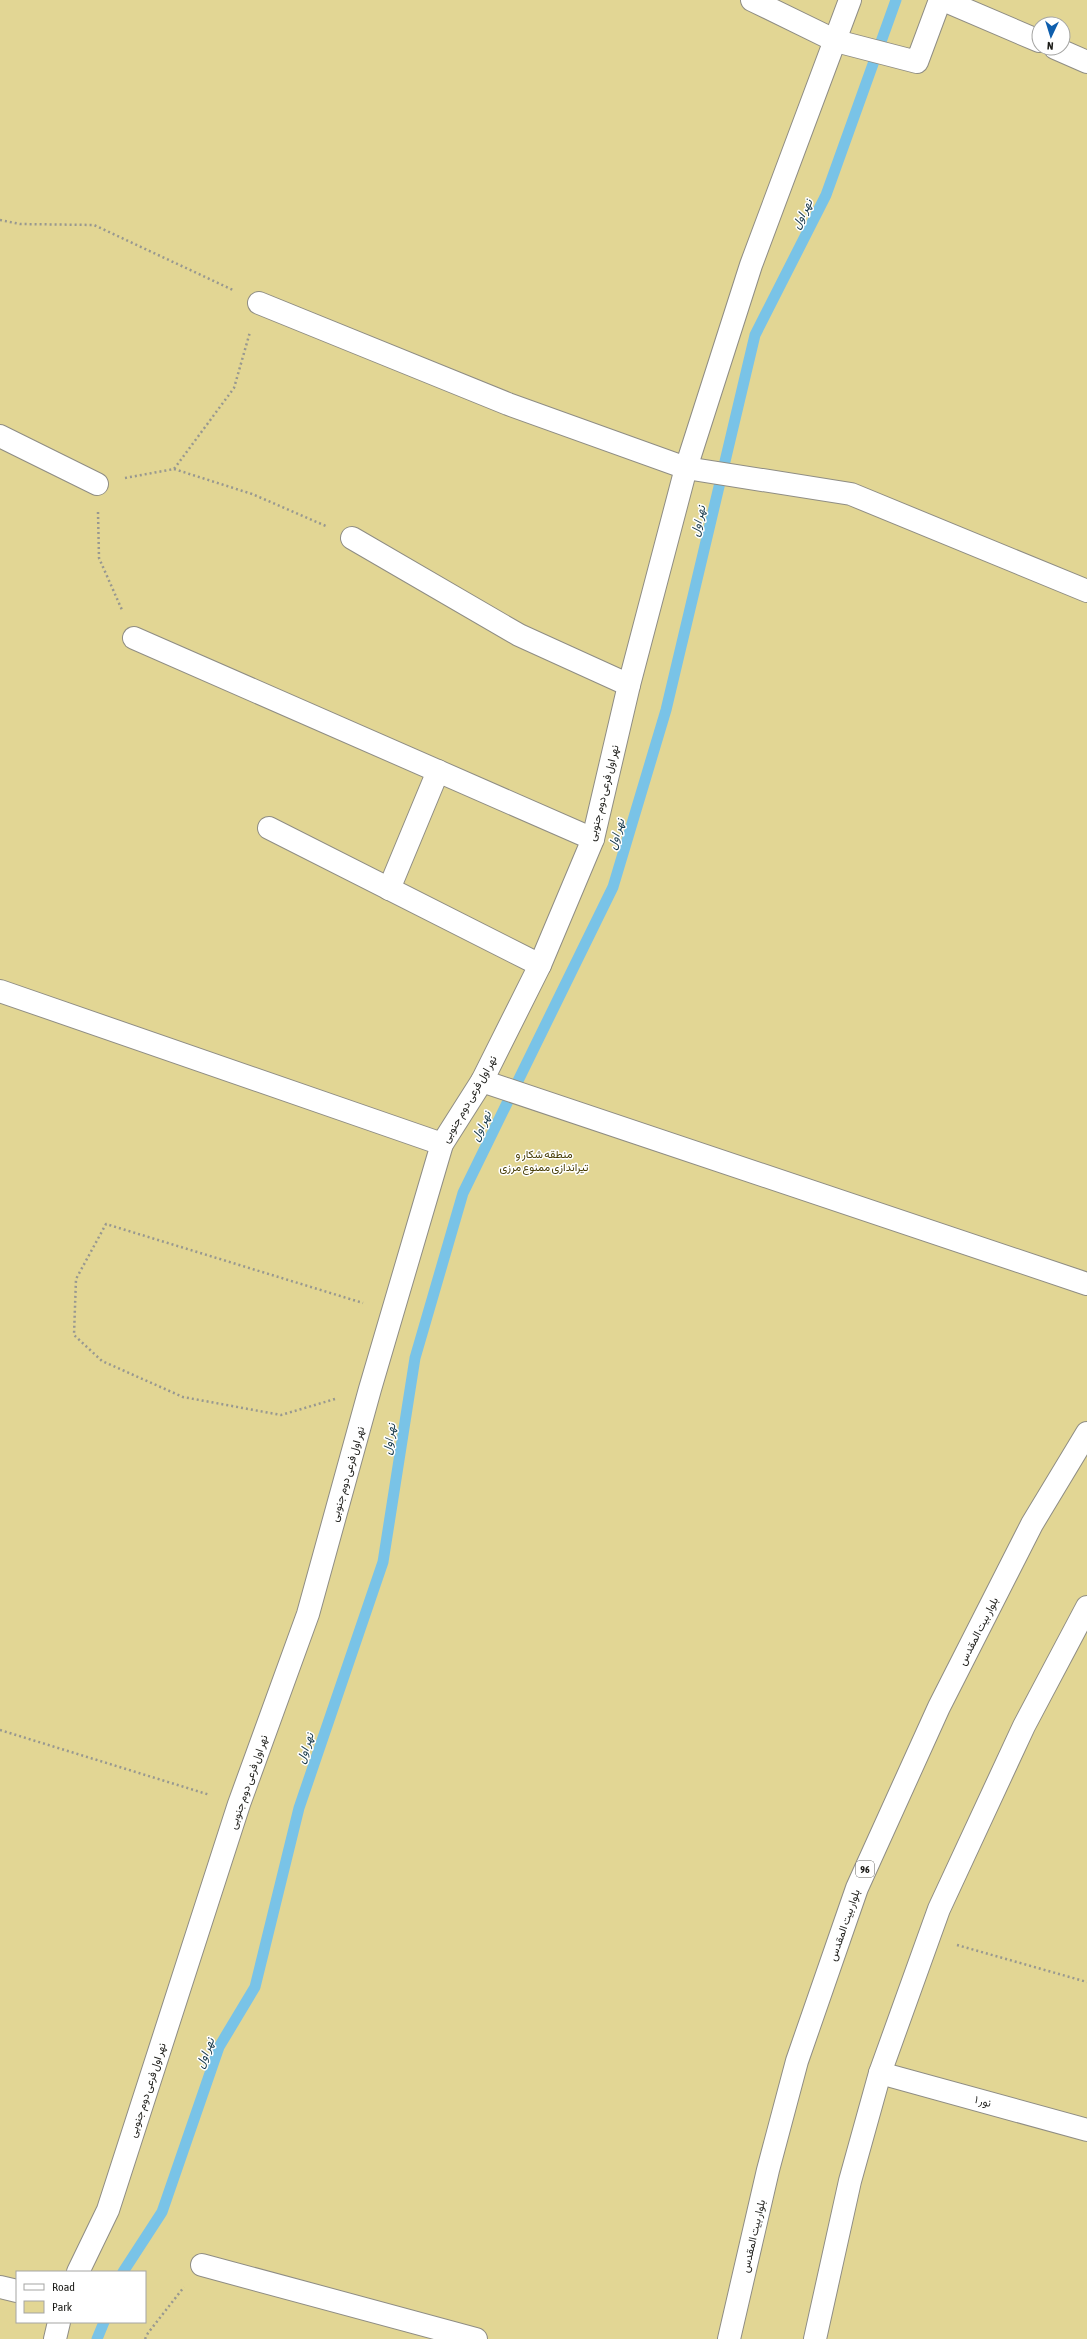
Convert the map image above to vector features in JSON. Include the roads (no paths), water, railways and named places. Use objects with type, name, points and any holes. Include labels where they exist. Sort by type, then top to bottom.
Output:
[{"type":"street","points":[[752,0],[846,44],[917,62],[940,0]]},
{"type":"street","name":"نهر اول فرعی دوم جنوبی","points":[[78,2271],[108,2210],[240,1804],[308,1614],[370,1389],[442,1144],[489,1083],[593,839],[629,685],[696,470],[751,265],[846,44],[850,0]]},
{"type":"street","points":[[943,0],[1031,38]]},
{"type":"street","points":[[1071,55],[1087,62]]},
{"type":"street","points":[[259,303],[508,404],[696,470],[851,494],[1087,591]]},
{"type":"street","points":[[0,436],[97,484]]},
{"type":"street","points":[[352,538],[519,635],[629,685]]},
{"type":"street","points":[[134,638],[593,839]]},
{"type":"street","points":[[389,889],[438,771]]},
{"type":"street","points":[[269,828],[540,965]]},
{"type":"street","points":[[0,991],[442,1144]]},
{"type":"street","points":[[489,1083],[1087,1284]]},
{"type":"street","name":"بلوار بیت المقدس","points":[[729,2339],[768,2170],[797,2061],[857,1888],[939,1707],[1032,1524],[1087,1433]]},
{"type":"street","points":[[814,2339],[850,2181],[880,2073],[939,1909],[1024,1726],[1087,1607]]},
{"type":"street","name":"نور ۱","points":[[880,2073],[1087,2130]]},
{"type":"street","points":[[202,2265],[476,2339]]},
{"type":"street","points":[[0,2287],[16,2291]]},
{"type":"street","points":[[55,2339],[59,2323]]},
{"type":"waterway","name":"نهر اول","points":[[124,2271],[162,2212],[219,2047],[255,1987],[299,1808],[383,1562],[415,1358],[463,1193],[613,887],[666,710],[755,335],[826,195],[896,0]]},
{"type":"waterway","name":"نهر اول","points":[[97,2339],[104,2323]]},
{"type":"park label","name":"منطقه شکار و تیراندازی ممنوع مرزی","points":[[544,1160]]}]
